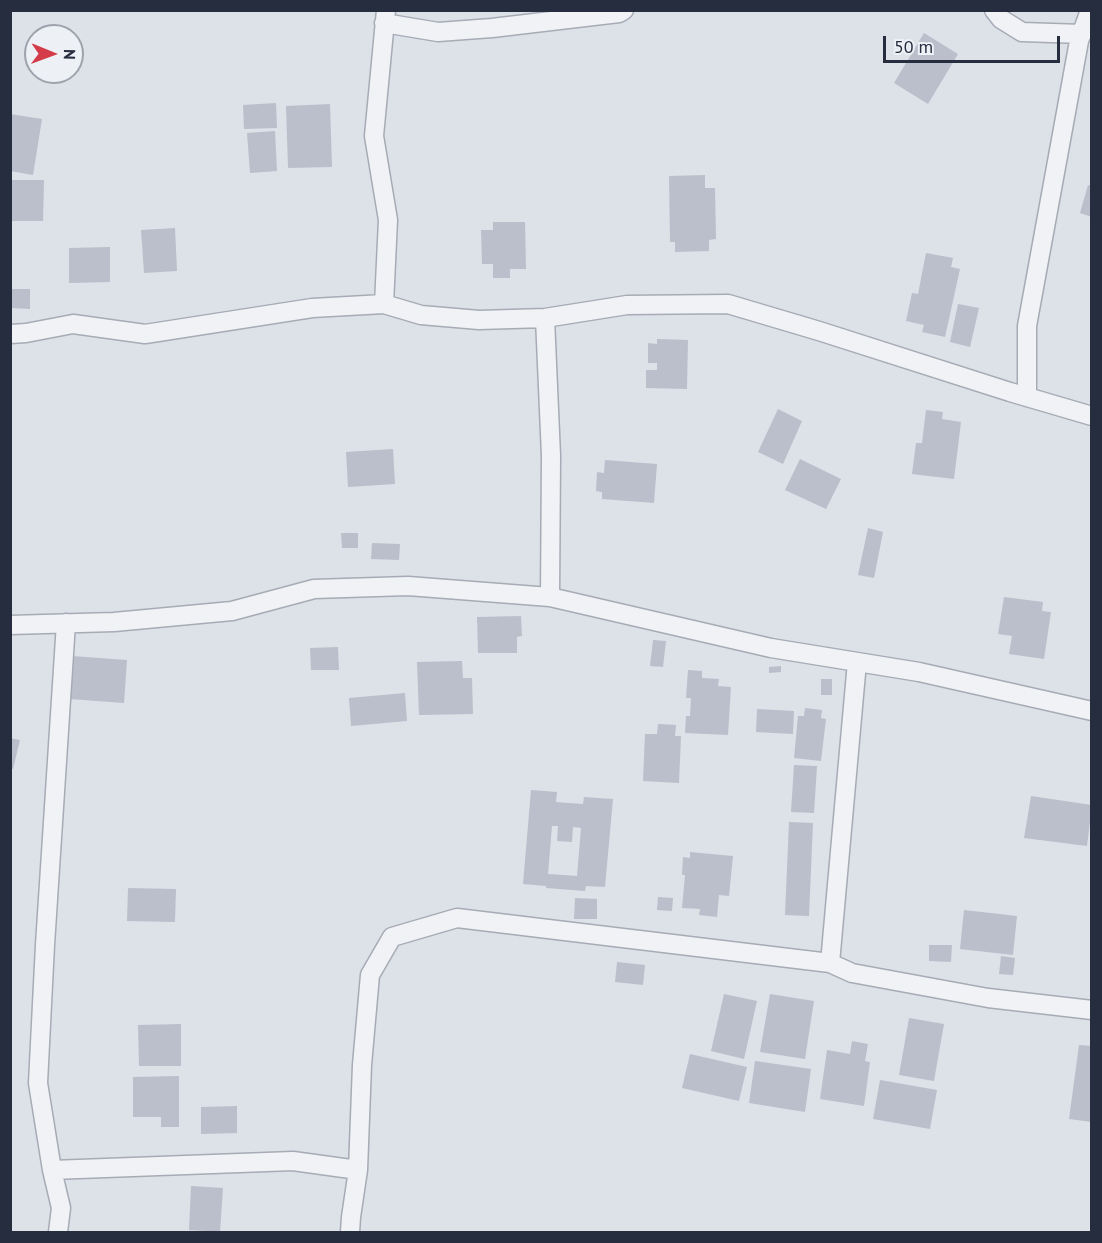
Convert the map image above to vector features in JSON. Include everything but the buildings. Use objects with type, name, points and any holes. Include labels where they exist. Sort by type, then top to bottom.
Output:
[{"type":"street","points":[[384,304],[388,220],[375,136],[385,17],[438,32],[608,15],[624,10]]},
{"type":"street","points":[[994,10],[1000,19],[1022,32],[1082,34]]},
{"type":"street","points":[[1028,397],[1027,326],[1079,41],[1090,10]]},
{"type":"street","points":[[10,333],[26,333],[73,324],[145,334],[312,308],[384,304],[421,315],[479,320],[545,318],[627,305],[728,304],[1092,416]]},
{"type":"street","points":[[545,318],[551,456],[550,597]]},
{"type":"street","points":[[10,625],[114,622],[232,611],[314,589],[408,586],[550,597],[771,648],[919,672],[1092,711]]},
{"type":"street","points":[[58,1233],[61,1208],[52,1170],[38,1083],[66,623]]},
{"type":"street","points":[[830,963],[857,662]]},
{"type":"street","points":[[350,1233],[358,1170],[362,1065],[370,975],[392,937],[457,918],[830,963],[852,973],[965,994],[1092,1010]]},
{"type":"street","points":[[52,1170],[293,1161],[358,1170]]}]
